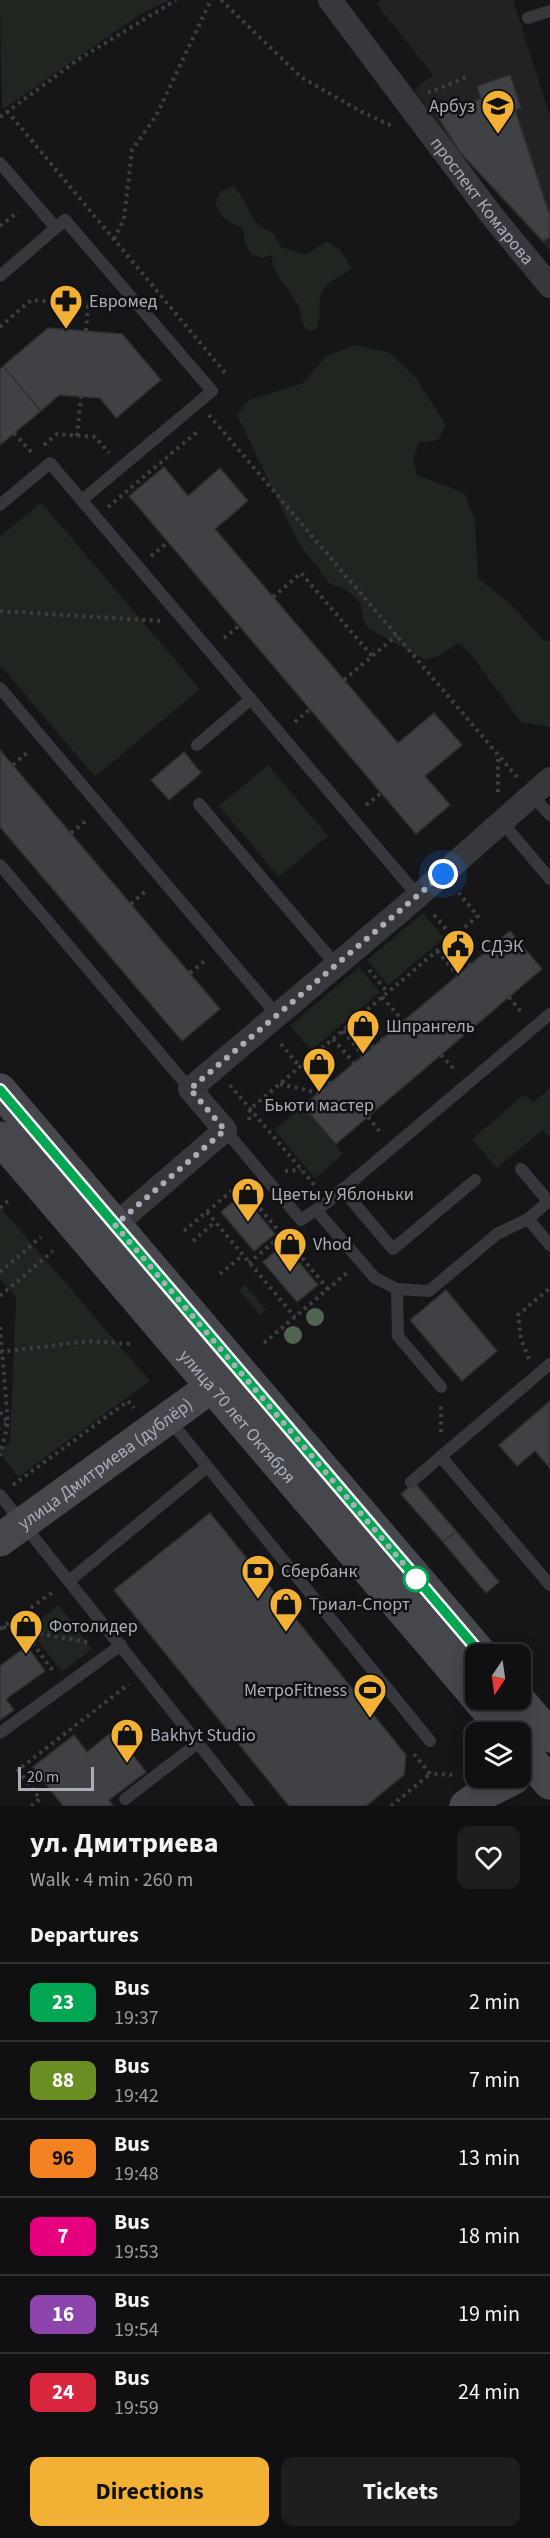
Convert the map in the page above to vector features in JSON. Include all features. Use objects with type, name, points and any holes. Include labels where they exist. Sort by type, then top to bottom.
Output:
[{"type":"main road","name":"улица 70 лет Октября","points":[[0,1090],[472,1644]]},
{"type":"main road","name":"улица 70 лет Октября","points":[[0,1138],[465,1683]]},
{"type":"main road","name":"улица Дмитриева (дублёр)","points":[[11,1532],[211,1387]]},
{"type":"main road","points":[[488,1710],[498,1722]]},
{"type":"main road","points":[[528,1710],[550,1736]]},
{"type":"main road","points":[[466,1806],[484,1793],[532,1769]]},
{"type":"street","name":"проспект Комарова","points":[[330,0],[493,217],[550,286]]},
{"type":"street","points":[[115,1225],[225,1130],[190,1089],[418,896],[550,779]]},
{"type":"lane","points":[[528,18],[550,11]]},
{"type":"lane","points":[[2,170],[56,228]]},
{"type":"lane","points":[[0,276],[65,220],[212,391],[82,501]]},
{"type":"lane","points":[[0,505],[50,463],[418,896]]},
{"type":"lane","points":[[0,688],[277,1015]]},
{"type":"lane","points":[[197,745],[251,699]]},
{"type":"lane","points":[[533,796],[550,816]]},
{"type":"lane","points":[[199,804],[336,965]]},
{"type":"lane","points":[[502,822],[550,879]]},
{"type":"lane","points":[[0,866],[190,1089]]},
{"type":"lane","points":[[225,1130],[301,1220],[328,1201],[550,1014]]},
{"type":"lane","points":[[316,1210],[375,1278],[397,1288],[429,1291],[497,1234],[528,1219],[549,1201],[521,1169]]},
{"type":"lane","points":[[342,1189],[393,1249],[474,1180]]},
{"type":"lane","points":[[528,1219],[550,1245]]},
{"type":"lane","points":[[397,1288],[398,1336],[441,1387]]},
{"type":"lane","points":[[411,1482],[550,1364]]},
{"type":"lane","points":[[168,1418],[430,1741]]},
{"type":"lane","points":[[441,1457],[550,1585]]},
{"type":"lane","points":[[69,1581],[207,1467]]},
{"type":"lane","points":[[0,1495],[11,1532],[69,1581],[248,1806]]},
{"type":"lane","points":[[0,1733],[121,1645]]},
{"type":"lane","points":[[125,1799],[198,1743]]},
{"type":"path","points":[[0,117],[79,59],[176,0]]},
{"type":"path","points":[[114,239],[124,219],[132,150],[156,116],[211,0]]},
{"type":"path","points":[[221,0],[301,77],[360,111],[401,130]]},
{"type":"path","points":[[7,111],[228,377],[212,391]]},
{"type":"path","points":[[0,226],[17,211],[42,240]]},
{"type":"path","points":[[0,327],[31,300],[123,308]]},
{"type":"path","points":[[86,331],[88,305]]},
{"type":"path","points":[[77,436],[81,397]]},
{"type":"path","points":[[199,402],[533,796]]},
{"type":"path","points":[[106,509],[213,418]]},
{"type":"path","points":[[15,433],[33,454]]},
{"type":"path","points":[[57,434],[95,437],[109,453],[118,446]]},
{"type":"path","points":[[158,550],[168,542]]},
{"type":"path","points":[[273,597],[301,573],[372,656]]},
{"type":"path","points":[[0,611],[186,622]]},
{"type":"path","points":[[229,634],[239,626]]},
{"type":"path","points":[[344,680],[397,635]]},
{"type":"path","points":[[300,718],[310,709]]},
{"type":"path","points":[[371,801],[381,793]]},
{"type":"path","points":[[250,1109],[478,916],[443,874]]},
{"type":"path","points":[[450,940],[470,965]]},
{"type":"path","points":[[437,951],[458,975]]},
{"type":"path","points":[[382,997],[403,1021]]},
{"type":"path","points":[[362,1015],[382,1039]]},
{"type":"path","points":[[352,1023],[373,1047]]},
{"type":"path","points":[[342,1031],[363,1055]]},
{"type":"path","points":[[333,1039],[354,1063]]},
{"type":"path","points":[[309,1059],[330,1083]]},
{"type":"path","points":[[215,1067],[328,1201]]},
{"type":"path","points":[[280,1084],[319,1093]]},
{"type":"path","points":[[184,1231],[240,1184],[328,1289]]},
{"type":"path","points":[[0,1208],[9,1200]]},
{"type":"path","points":[[207,1212],[295,1317]]},
{"type":"path","points":[[249,1263],[301,1220]]},
{"type":"path","points":[[193,1241],[216,1222]]},
{"type":"path","points":[[0,1272],[41,1237]]},
{"type":"path","points":[[0,1296],[53,1251]]},
{"type":"path","points":[[220,1274],[243,1255]]},
{"type":"path","points":[[264,1343],[361,1262]]},
{"type":"path","points":[[537,1375],[521,1339],[518,1315],[550,1288]]},
{"type":"path","points":[[0,1327],[8,1423],[0,1456]]},
{"type":"path","points":[[1,1352],[89,1341],[131,1344]]},
{"type":"path","points":[[441,1387],[441,1457]]},
{"type":"path","points":[[0,1495],[129,1401]]},
{"type":"path","points":[[0,1412],[8,1423]]},
{"type":"path","points":[[0,1428],[8,1423]]},
{"type":"path","points":[[2,1628],[69,1581]]},
{"type":"path","points":[[2,1628],[99,1645]]},
{"type":"path","points":[[24,1631],[64,1686]]},
{"type":"path","points":[[31,1806],[40,1799],[18,1770],[129,1683]]},
{"type":"path","points":[[391,1806],[430,1774]]},
{"type":"shaded area","points":[[0,0],[169,0],[139,15],[2,110]]},
{"type":"shaded area","name":"Арбуз","points":[[383,0],[513,0],[550,116],[550,251],[460,154],[414,90],[433,75],[376,3]]},
{"type":"shaded area","points":[[233,186],[253,218],[273,233],[281,247],[306,255],[326,241],[338,248],[346,259],[351,268],[328,284],[322,292],[317,329],[308,331],[305,327],[295,299],[275,269],[272,255],[263,258],[252,255],[245,243],[243,227],[228,222],[220,212],[215,202],[221,191]]},
{"type":"shaded area","points":[[355,345],[390,353],[415,377],[446,425],[438,440],[419,443],[413,459],[417,475],[464,493],[475,519],[478,578],[511,604],[543,640],[550,642],[550,727],[521,722],[469,652],[458,643],[437,657],[424,659],[368,628],[363,619],[361,604],[346,589],[330,584],[298,542],[237,415],[249,400],[303,383],[326,356]]},
{"type":"shaded area","points":[[41,502],[200,689],[95,777],[0,665],[0,537]]},
{"type":"shaded area","points":[[268,765],[328,836],[279,877],[219,806]]},
{"type":"shaded area","points":[[423,913],[444,938],[388,985],[367,960]]},
{"type":"shaded area","points":[[359,967],[380,992],[311,1050],[290,1026]]},
{"type":"shaded area","points":[[550,1088],[550,1134],[548,1136],[542,1130],[497,1168],[472,1139],[525,1094],[533,1103]]},
{"type":"shaded area","points":[[303,1106],[343,1154],[315,1178],[274,1130]]},
{"type":"shaded area","points":[[0,1207],[150,1381],[18,1477],[0,1453],[0,1450],[10,1442],[16,1297],[0,1279]]},
{"type":"shaded area","points":[[245,1285],[266,1310],[260,1315],[239,1290]]},
{"type":"shaded area","points":[[59,1605],[92,1649],[62,1672],[28,1628]]},
{"type":"building","points":[[510,75],[521,108],[515,110],[550,216],[550,237],[543,241],[460,152],[436,114],[481,99],[477,86]]},
{"type":"building","points":[[48,328],[122,334],[161,380],[116,418],[100,398],[59,395],[41,411],[3,366]]},
{"type":"building","points":[[3,366],[41,411],[0,445],[0,369]]},
{"type":"building","points":[[164,467],[188,496],[220,468],[248,501],[215,529],[398,743],[434,713],[462,745],[425,776],[450,805],[416,834],[129,496]]},
{"type":"building","points":[[0,750],[220,1009],[182,1041],[0,827]]},
{"type":"building","points":[[184,752],[201,773],[169,800],[151,780]]},
{"type":"building","points":[[510,931],[542,969],[336,1144],[303,1106]]},
{"type":"building","name":"Цветы у Яблоньки","points":[[242,1194],[275,1234],[254,1251],[221,1212]]},
{"type":"building","name":"Vhod","points":[[284,1244],[318,1285],[297,1302],[263,1262]]},
{"type":"building","points":[[446,1290],[497,1351],[462,1381],[410,1320]]},
{"type":"building","points":[[550,1401],[550,1468],[535,1451],[517,1466],[499,1445]]},
{"type":"building","points":[[414,1482],[456,1531],[443,1542],[401,1494]]},
{"type":"building","points":[[210,1513],[406,1755],[404,1775],[366,1806],[289,1806],[114,1590]]},
{"type":"building","points":[[456,1531],[499,1582],[486,1593],[443,1542]]},
{"type":"building","points":[[27,1646],[45,1671],[6,1699],[14,1710],[0,1720],[0,1666]]},
{"type":"building","points":[[114,1730],[146,1772],[109,1800],[113,1806],[63,1806],[33,1767],[74,1735],[87,1752]]},
{"type":"bus line","name":"23","points":[[0,1090],[472,1644]]},
{"type":"place","name":"Арбуз","points":[[498,135]]},
{"type":"place","name":"Евромед","points":[[66,330]]},
{"type":"place","name":"СДЭК","points":[[458,975]]},
{"type":"place","name":"Шпрангель","points":[[363,1055]]},
{"type":"place","name":"Бьюти мастер","points":[[319,1093]]},
{"type":"place","name":"Цветы у Яблоньки","points":[[248,1223]]},
{"type":"place","name":"Vhod","points":[[290,1273]]},
{"type":"place","name":"Сбербанк","points":[[258,1600]]},
{"type":"place","name":"Триал-Спорт","points":[[286,1633]]},
{"type":"place","name":"Фотолидер","points":[[26,1655]]},
{"type":"place","name":"МетроFitness","points":[[370,1719]]},
{"type":"place","name":"Bakhyt Studio","points":[[127,1764]]},
{"type":"route","points":[[416,1579],[420,1583],[115,1225],[225,1130],[190,1089],[443,874]]}]
